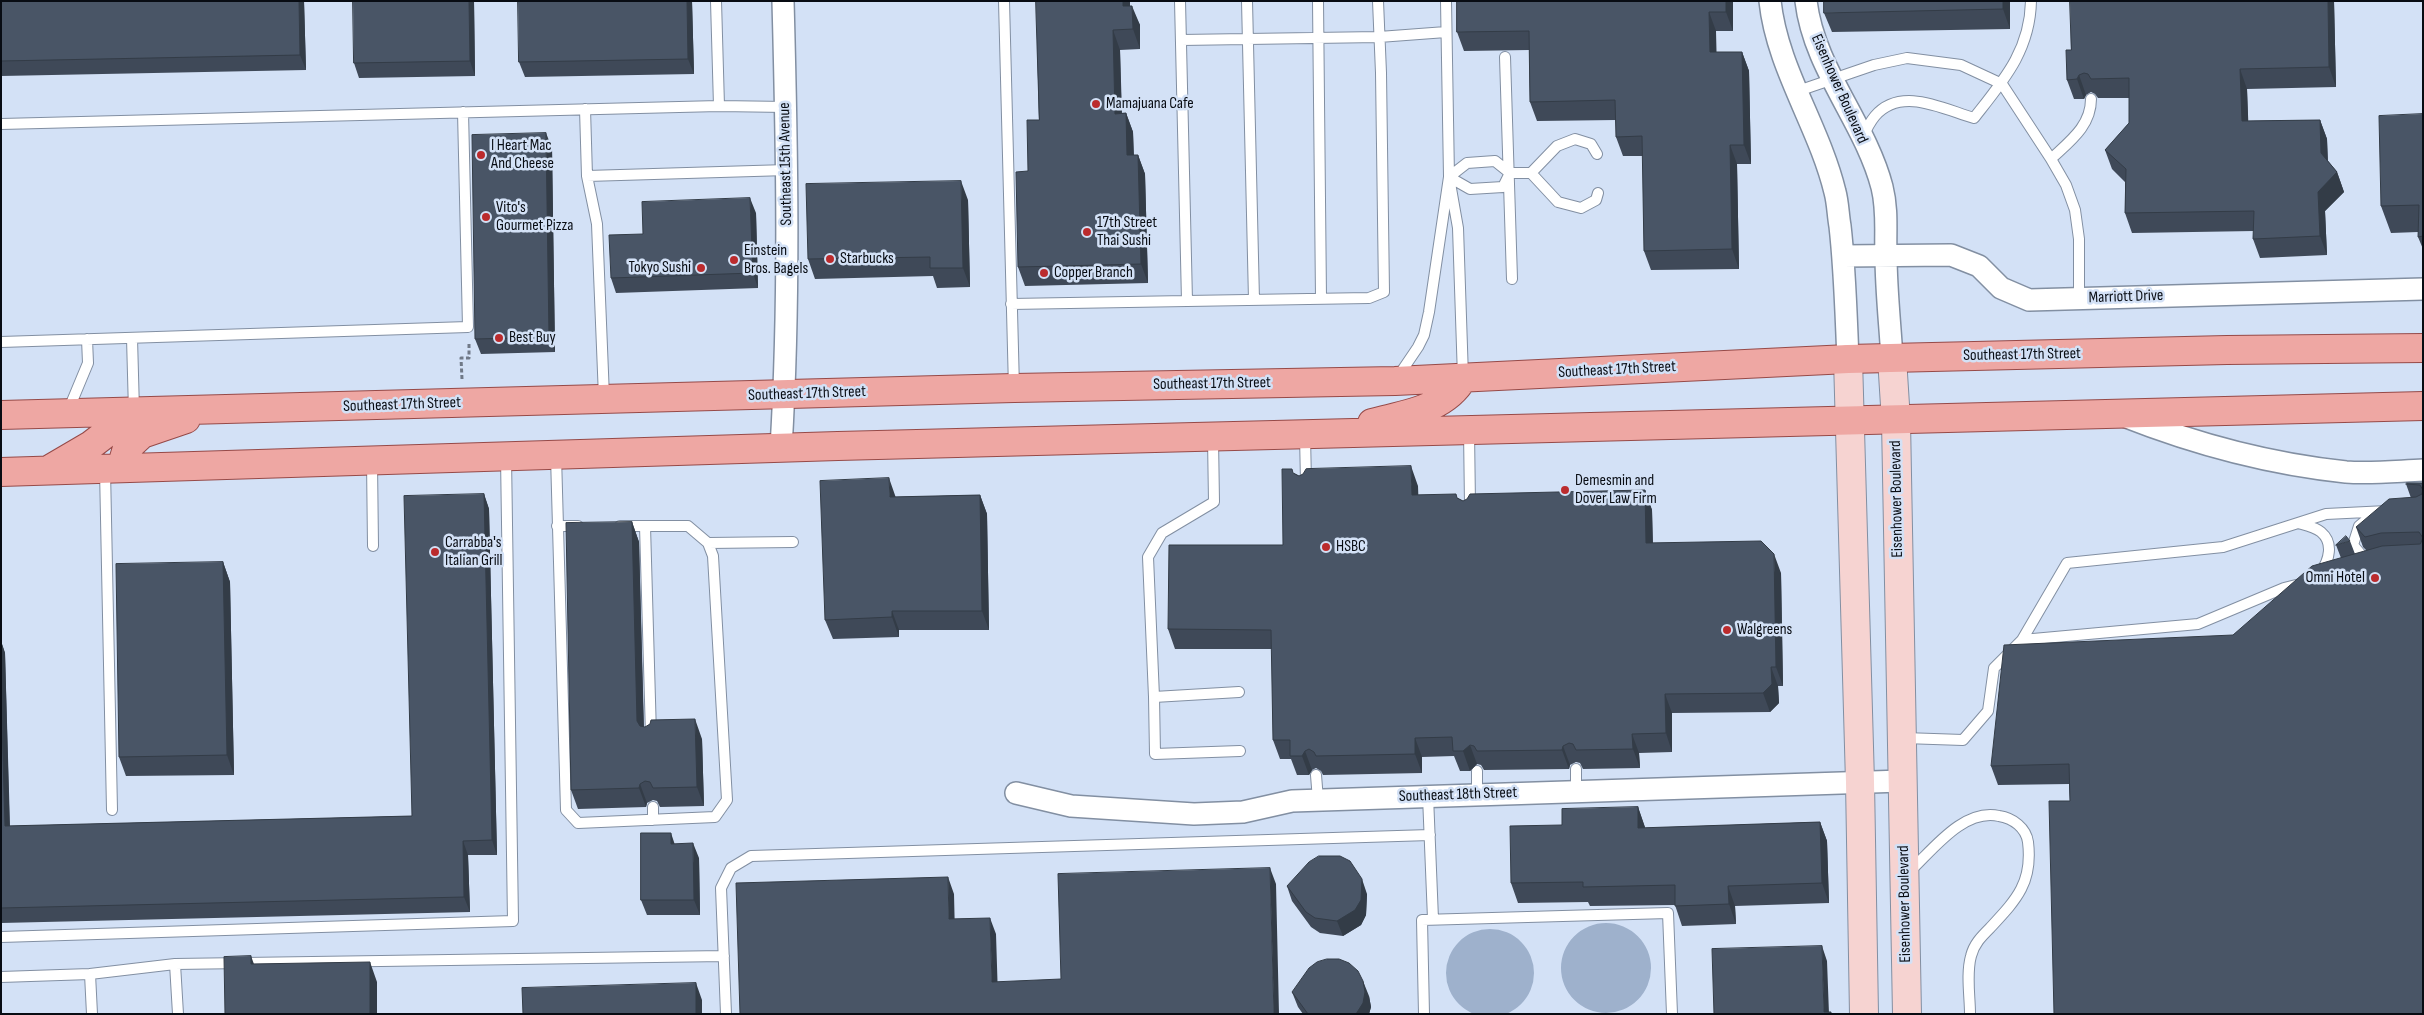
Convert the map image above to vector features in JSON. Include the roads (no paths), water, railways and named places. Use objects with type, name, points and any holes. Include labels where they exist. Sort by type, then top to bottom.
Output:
[{"type":"main road","name":"Southeast 17th Street","points":[[1,415],[1014,388],[1396,381],[1848,359],[2227,350],[2423,348]]},
{"type":"main road","points":[[1313,435],[1420,410],[1443,400],[1456,390],[1463,378]]},
{"type":"main road","points":[[1,472],[781,448],[1896,421],[2423,406]]},
{"type":"main road","points":[[113,468],[127,448],[142,434],[212,410]]},
{"type":"main road","points":[[49,470],[91,445],[134,412]]},
{"type":"street","name":"Southeast 15th Avenue","points":[[781,448],[784,395],[787,170],[783,1]]},
{"type":"street","points":[[1770,1],[1783,58],[1822,151],[1835,193],[1843,256],[1848,359],[1860,782],[1864,1014]]},
{"type":"street","name":"Eisenhower Boulevard","points":[[1806,1],[1817,46],[1862,138],[1882,186],[1888,216],[1886,255],[1896,421],[1907,1014]]},
{"type":"street","name":"Marriott Drive","points":[[1843,256],[1951,254],[1980,266],[2001,288],[2029,300],[2423,289]]},
{"type":"street","points":[[2121,415],[2206,445],[2285,463],[2348,472],[2423,470]]},
{"type":"street","name":"Southeast 18th Street","points":[[1016,793],[1071,806],[1194,814],[1243,812],[1292,801],[1902,781]]},
{"type":"lane","points":[[716,1],[719,106]]},
{"type":"lane","points":[[1004,1],[1014,388]]},
{"type":"lane","points":[[1180,1],[1187,301]]},
{"type":"lane","points":[[1247,1],[1254,300]]},
{"type":"lane","points":[[1318,1],[1321,298]]},
{"type":"lane","points":[[1011,304],[1369,298],[1384,292],[1378,1]]},
{"type":"lane","points":[[1446,1],[1449,177],[1458,228],[1463,378]]},
{"type":"lane","points":[[1862,138],[1874,117],[1888,105],[1902,101],[1917,101],[1974,118],[2002,84],[2022,51],[2031,12],[2031,1]]},
{"type":"lane","points":[[1181,40],[1318,38],[1446,32]]},
{"type":"lane","points":[[1505,57],[1512,279]]},
{"type":"lane","points":[[1798,91],[1874,65],[1907,58],[1961,65],[2002,84],[2052,159],[2066,185],[2075,210],[2079,239],[2079,299]]},
{"type":"lane","points":[[2052,159],[2086,122],[2091,108],[2091,98]]},
{"type":"lane","points":[[1,124],[719,106],[786,107]]},
{"type":"lane","points":[[585,109],[586,176],[597,224],[604,400]]},
{"type":"lane","points":[[1,342],[468,327],[463,112]]},
{"type":"lane","points":[[1396,381],[1424,335],[1449,177],[1467,162],[1495,161],[1510,173],[1531,173],[1557,146],[1575,139],[1591,144],[1597,154]]},
{"type":"lane","points":[[586,176],[787,170]]},
{"type":"lane","points":[[1449,177],[1470,189],[1503,187],[1510,173]]},
{"type":"lane","points":[[1531,173],[1558,202],[1581,208],[1596,200],[1598,193]]},
{"type":"lane","points":[[132,338],[134,412]]},
{"type":"lane","points":[[67,413],[88,363],[87,339]]},
{"type":"lane","points":[[1469,431],[1470,513]]},
{"type":"lane","points":[[1306,488],[1313,435]]},
{"type":"lane","points":[[1213,438],[1214,502],[1162,533],[1148,557],[1155,754],[1240,751]]},
{"type":"lane","points":[[556,455],[566,810],[578,823],[715,817],[727,800],[713,556],[708,543],[688,526],[606,526]]},
{"type":"lane","points":[[1,937],[513,921],[506,456]]},
{"type":"lane","points":[[372,461],[373,546]]},
{"type":"lane","points":[[112,810],[113,468]]},
{"type":"lane","points":[[1901,738],[1963,740],[1988,711],[1994,668],[2022,640],[2067,563],[2223,547],[2326,514],[2394,511]]},
{"type":"lane","points":[[2369,564],[2354,545],[2359,526],[2375,512]]},
{"type":"lane","points":[[2298,523],[2321,532],[2329,544],[2328,561],[2312,580]]},
{"type":"lane","points":[[557,526],[586,526]]},
{"type":"lane","points":[[645,526],[651,740]]},
{"type":"lane","points":[[708,543],[793,542]]},
{"type":"lane","points":[[2022,640],[2198,624],[2284,588],[2334,574]]},
{"type":"lane","points":[[1154,697],[1239,692]]},
{"type":"lane","points":[[1576,769],[1576,792]]},
{"type":"lane","points":[[1477,771],[1478,795]]},
{"type":"lane","points":[[1316,775],[1318,800]]},
{"type":"lane","points":[[1428,796],[1433,920]]},
{"type":"lane","points":[[653,807],[653,820]]},
{"type":"lane","points":[[1904,876],[1960,824],[1977,818],[1994,815],[2010,818],[2026,834],[2030,859],[2026,880],[2018,897],[1975,944],[1970,958],[1970,1014]]},
{"type":"lane","points":[[726,1014],[721,888],[731,868],[751,856],[1430,835]]},
{"type":"lane","points":[[1424,1014],[1422,920],[1668,913],[1672,1014]]},
{"type":"lane","points":[[1,977],[90,974],[175,964],[724,956]]},
{"type":"lane","points":[[175,964],[178,1014]]},
{"type":"lane","points":[[90,974],[92,1014]]},
{"type":"water","points":[[1597,923],[1615,923],[1631,930],[1644,943],[1651,959],[1651,977],[1644,993],[1631,1006],[1615,1013],[1597,1013],[1581,1006],[1568,993],[1561,977],[1561,959],[1568,943],[1581,930]]},
{"type":"water","points":[[1490,929],[1507,933],[1521,942],[1530,956],[1534,973],[1530,990],[1521,1004],[1507,1013],[1490,1017],[1473,1013],[1459,1004],[1450,990],[1446,973],[1450,956],[1459,942],[1473,933]]},
{"type":"place","name":"Mamajuana Cafe","points":[[1096,104]]},
{"type":"place","name":"I Heart Mac And Cheese","points":[[481,155]]},
{"type":"place","name":"Vito's Gourmet Pizza","points":[[486,217]]},
{"type":"place","name":"17th Street Thai Sushi","points":[[1087,232]]},
{"type":"place","name":"Starbucks","points":[[830,259]]},
{"type":"place","name":"Einstein Bros. Bagels","points":[[734,260]]},
{"type":"place","name":"Tokyo Sushi","points":[[701,268]]},
{"type":"place","name":"Copper Branch","points":[[1044,273]]},
{"type":"place","name":"Best Buy","points":[[499,338]]},
{"type":"place","name":"Demesmin and Dover Law Firm","points":[[1565,490]]},
{"type":"place","name":"HSBC","points":[[1326,547]]},
{"type":"place","name":"Carrabba's Italian Grill","points":[[435,552]]},
{"type":"place","name":"Omni Hotel","points":[[2375,578]]},
{"type":"place","name":"Walgreens","points":[[1727,630]]}]
